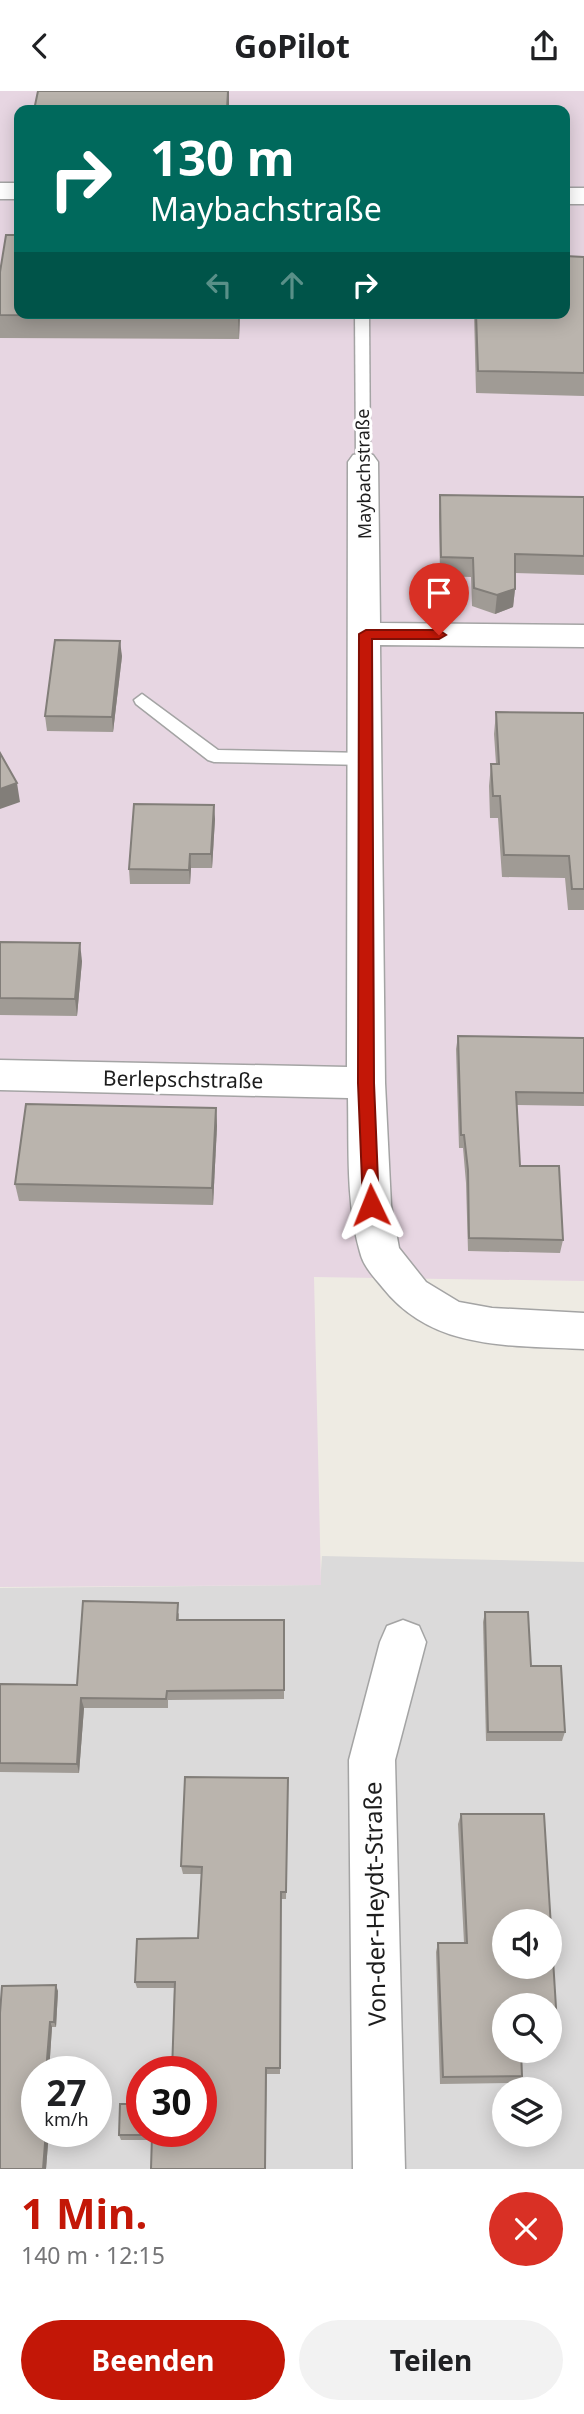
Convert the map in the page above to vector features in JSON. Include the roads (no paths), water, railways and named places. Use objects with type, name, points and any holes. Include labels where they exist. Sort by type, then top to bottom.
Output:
[{"type":"street","name":"Maybachstraße","points":[[363,462],[366,634],[366,1083],[371,1205],[380,1254],[412,1294],[450,1318],[492,1327],[584,1331]]},
{"type":"street","points":[[366,634],[584,636]]},
{"type":"street","name":"Berlepschstraße","points":[[0,1075],[366,1083]]},
{"type":"street","name":"Von-der-Heydt-Straße","points":[[379,2169],[372,1760],[403,1642]]},
{"type":"lane","name":"Maybachstraße","points":[[362,319],[363,462]]},
{"type":"lane","points":[[142,700],[214,756],[366,759]]}]
